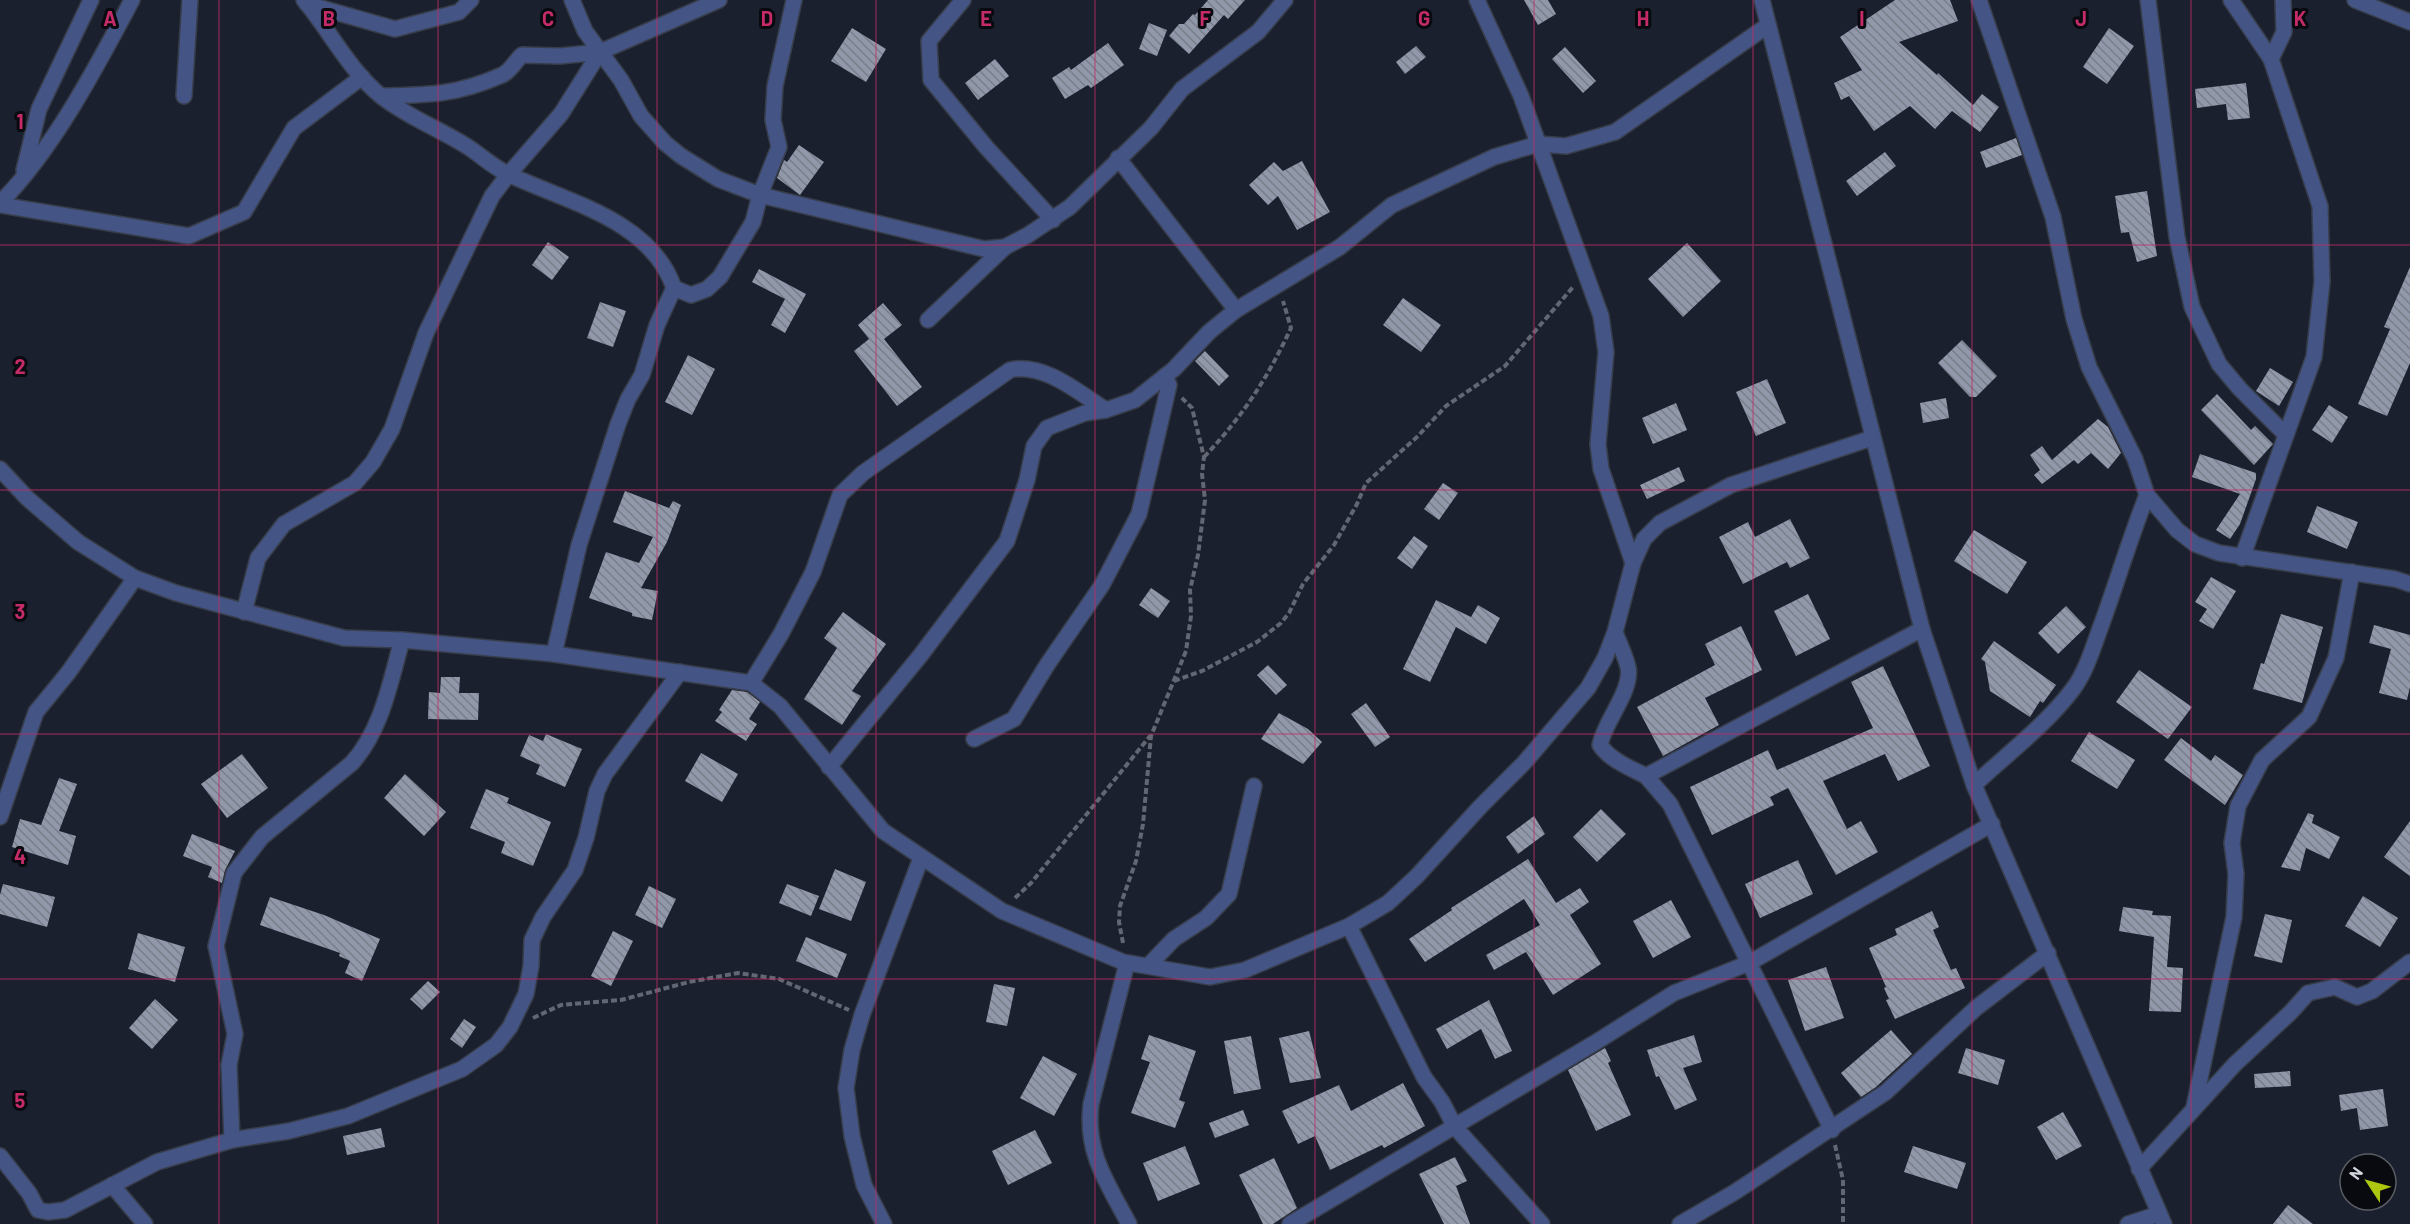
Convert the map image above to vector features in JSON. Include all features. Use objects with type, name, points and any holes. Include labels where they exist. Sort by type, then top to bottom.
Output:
[{"type":"street","points":[[21,182],[39,110],[91,0]]},
{"type":"street","points":[[0,204],[21,182],[75,101],[132,0]]},
{"type":"street","points":[[184,96],[190,0]]},
{"type":"street","points":[[306,2],[395,29],[459,12],[471,0]]},
{"type":"street","points":[[572,0],[585,31],[621,80],[641,116],[665,143],[718,179],[760,195],[958,244],[984,249],[1005,248]]},
{"type":"street","points":[[381,96],[437,94],[470,89],[502,75],[522,55],[560,56],[600,52],[718,0]]},
{"type":"street","points":[[674,288],[691,295],[707,289],[720,277],[753,222],[760,195],[779,147],[773,120],[775,86],[794,0]]},
{"type":"street","points":[[963,0],[929,41],[931,80],[986,147],[1053,219]]},
{"type":"street","points":[[928,320],[1005,248],[1070,207],[1151,128],[1182,89],[1258,32],[1285,0]]},
{"type":"street","points":[[1477,0],[1521,96],[1601,316],[1606,352],[1598,444],[1601,469],[1633,562]]},
{"type":"street","points":[[1762,0],[1922,629],[1974,785],[2161,1219],[2128,1224]]},
{"type":"street","points":[[1979,0],[2052,217],[2074,319],[2089,367],[2130,448],[2147,495],[2177,530],[2195,544],[2219,554],[2352,572],[2395,579],[2410,584]]},
{"type":"street","points":[[2148,0],[2177,237],[2192,307],[2219,364],[2240,389],[2286,435]]},
{"type":"street","points":[[2231,0],[2271,58],[2320,206],[2322,282],[2314,357],[2242,558]]},
{"type":"street","points":[[2271,58],[2284,32],[2283,0]]},
{"type":"street","points":[[2355,0],[2410,22]]},
{"type":"street","points":[[306,2],[337,46],[381,96],[468,147],[508,175],[559,194],[614,221],[657,255],[669,272],[674,288],[657,325],[642,375],[628,399],[614,434],[579,545],[554,654]]},
{"type":"street","points":[[829,766],[920,656],[1007,541],[1027,480],[1034,446],[1047,428],[1085,413],[1106,410],[1135,400],[1167,381],[1209,332],[1236,310],[1340,247],[1392,205],[1494,157],[1538,144],[1566,146],[1615,132],[1767,26]]},
{"type":"street","points":[[244,612],[258,558],[284,524],[355,483],[373,462],[392,429],[426,333],[492,196],[561,114],[600,52]]},
{"type":"street","points":[[0,204],[189,236],[244,212],[294,128],[362,77]]},
{"type":"street","points":[[1118,158],[1236,310]]},
{"type":"street","points":[[752,684],[782,634],[813,572],[840,495],[863,473],[1010,370],[1033,369],[1056,379],[1106,410]]},
{"type":"street","points":[[974,739],[1014,719],[1047,665],[1102,585],[1139,514],[1167,381]]},
{"type":"street","points":[[0,469],[78,542],[135,578],[176,593],[344,638],[402,640],[554,654],[752,684],[780,706],[883,831],[1002,911],[1125,963],[1210,976],[1245,970],[1349,926],[1388,903],[1524,763],[1588,688],[1605,658],[1615,632],[1633,562],[1644,539],[1660,523],[1731,485],[1872,438]]},
{"type":"street","points":[[1974,785],[2055,711],[2074,687],[2087,663],[2147,495]]},
{"type":"street","points":[[2194,1107],[2234,917],[2236,874],[2232,843],[2238,806],[2262,760],[2309,717],[2336,658],[2352,572]]},
{"type":"street","points":[[0,818],[36,712],[68,673],[135,578]]},
{"type":"street","points":[[1646,776],[1922,629]]},
{"type":"street","points":[[1615,632],[1629,669],[1627,685],[1602,735],[1600,746],[1604,752],[1646,776],[1670,804],[1832,1130]]},
{"type":"street","points":[[232,1140],[229,1065],[235,1034],[216,946],[234,873],[262,837],[360,754],[374,731],[380,715],[402,640]]},
{"type":"street","points":[[0,1156],[29,1193],[36,1217],[48,1212],[65,1210],[157,1162],[232,1140],[289,1131],[360,1112],[462,1069],[496,1045],[510,1027],[526,994],[531,966],[532,940],[543,917],[575,870],[604,774],[680,672]]},
{"type":"street","points":[[1149,965],[1174,939],[1206,918],[1229,894],[1254,786]]},
{"type":"street","points":[[1290,1224],[1455,1127],[1674,993],[1749,963],[1992,824]]},
{"type":"street","points":[[884,1224],[864,1185],[852,1136],[846,1088],[852,1050],[862,1015],[921,858]]},
{"type":"street","points":[[1349,926],[1425,1077],[1455,1127],[1542,1224]]},
{"type":"street","points":[[1680,1224],[1832,1130],[1886,1092],[1976,1008],[2048,953]]},
{"type":"street","points":[[2139,1169],[2235,1064],[2308,993],[2335,987],[2357,997],[2372,991],[2410,962]]},
{"type":"street","points":[[1125,963],[1088,1125],[1095,1155],[1129,1224]]},
{"type":"street","points":[[112,1185],[145,1224]]},
{"type":"path","points":[[1174,681],[1202,671],[1257,642],[1281,623],[1289,613],[1303,584],[1334,545],[1366,483],[1393,460],[1446,406],[1505,366],[1586,272]]},
{"type":"path","points":[[1204,457],[1248,405],[1270,373],[1291,328],[1278,285]]},
{"type":"path","points":[[1002,911],[1031,883],[1151,736],[1186,651],[1191,616],[1190,590],[1198,555],[1205,500],[1202,474],[1204,457],[1192,408],[1167,381]]},
{"type":"path","points":[[1125,963],[1120,906],[1136,861],[1143,824],[1151,736]]},
{"type":"path","points":[[510,1027],[561,1005],[621,1000],[689,982],[738,973],[779,979],[862,1015]]},
{"type":"path","points":[[1832,1130],[1843,1180],[1843,1224]]},
{"type":"building","points":[[1208,0],[1245,0],[1228,19],[1224,15],[1189,54],[1169,36],[1179,24],[1184,24],[1193,14],[1195,15]]},
{"type":"building","points":[[1524,0],[1548,0],[1556,14],[1538,25]]},
{"type":"building","points":[[1895,0],[1950,0],[1958,21],[1899,42],[1973,105],[1982,94],[1999,107],[1980,132],[1952,111],[1935,129],[1910,106],[1874,131],[1849,96],[1841,100],[1834,83],[1862,70],[1840,37]]},
{"type":"building","points":[[1149,23],[1167,30],[1157,56],[1139,49]]},
{"type":"building","points":[[852,28],[886,49],[866,82],[831,61]]},
{"type":"building","points":[[2109,28],[2134,46],[2107,84],[2083,67]]},
{"type":"building","points":[[1108,43],[1124,65],[1091,88],[1088,85],[1065,99],[1052,78],[1069,67],[1071,70]]},
{"type":"building","points":[[1416,46],[1426,57],[1405,74],[1396,62]]},
{"type":"building","points":[[1565,47],[1596,81],[1583,93],[1552,59]]},
{"type":"building","points":[[995,59],[1009,76],[978,100],[965,83]]},
{"type":"building","points":[[2246,83],[2250,118],[2228,120],[2226,104],[2197,108],[2195,89]]},
{"type":"building","points":[[2016,138],[2022,155],[1986,168],[1980,152]]},
{"type":"building","points":[[799,145],[824,162],[800,195],[777,178],[784,160],[787,162]]},
{"type":"building","points":[[1885,152],[1896,166],[1857,196],[1846,181]]},
{"type":"building","points":[[1302,161],[1330,212],[1297,230],[1278,196],[1268,205],[1249,185],[1274,162],[1283,171]]},
{"type":"building","points":[[2147,191],[2157,256],[2137,262],[2129,232],[2121,233],[2115,196]]},
{"type":"building","points":[[548,242],[569,257],[552,280],[532,265]]},
{"type":"building","points":[[1687,243],[1721,281],[1683,317],[1648,279]]},
{"type":"building","points":[[2410,267],[2410,363],[2387,416],[2358,404],[2390,329],[2384,327]]},
{"type":"building","points":[[759,269],[806,294],[785,333],[771,325],[785,299],[752,282]]},
{"type":"building","points":[[1403,298],[1441,325],[1421,352],[1383,325]]},
{"type":"building","points":[[600,302],[626,311],[613,347],[587,338]]},
{"type":"building","points":[[883,303],[902,325],[884,339],[922,387],[897,406],[854,351],[869,339],[858,325]]},
{"type":"building","points":[[1962,340],[1997,376],[1976,397],[1970,397],[1938,363]]},
{"type":"building","points":[[1205,351],[1229,376],[1219,386],[1195,361]]},
{"type":"building","points":[[688,355],[715,369],[692,415],[665,402]]},
{"type":"building","points":[[2270,368],[2293,382],[2279,406],[2256,391]]},
{"type":"building","points":[[1767,379],[1786,423],[1756,436],[1736,392]]},
{"type":"building","points":[[2217,394],[2251,430],[2255,426],[2273,444],[2254,465],[2201,410]]},
{"type":"building","points":[[1946,398],[1949,418],[1923,423],[1920,403]]},
{"type":"building","points":[[1676,403],[1687,430],[1653,444],[1642,418]]},
{"type":"building","points":[[2329,405],[2348,417],[2332,443],[2312,430]]},
{"type":"building","points":[[2098,419],[2108,427],[2121,453],[2108,469],[2091,453],[2078,464],[2074,460],[2042,484],[2034,475],[2040,470],[2030,455],[2042,446],[2052,460]]},
{"type":"building","points":[[2200,454],[2256,473],[2240,524],[2230,539],[2216,530],[2240,494],[2192,477]]},
{"type":"building","points":[[1679,467],[1685,481],[1647,499],[1640,485]]},
{"type":"building","points":[[1443,483],[1458,493],[1439,520],[1424,509]]},
{"type":"building","points":[[625,491],[669,508],[673,501],[681,505],[667,542],[641,588],[658,591],[652,620],[632,616],[632,613],[589,598],[606,552],[639,563],[653,537],[613,522]]},
{"type":"building","points":[[2317,506],[2358,522],[2347,549],[2307,532]]},
{"type":"building","points":[[1790,519],[1810,558],[1790,568],[1787,562],[1743,584],[1719,537],[1748,522],[1755,537]]},
{"type":"building","points":[[1974,530],[2027,562],[2007,594],[1954,561]]},
{"type":"building","points":[[1414,536],[1428,546],[1412,569],[1397,558]]},
{"type":"building","points":[[2211,577],[2236,591],[2213,629],[2199,621],[2207,609],[2195,602]]},
{"type":"building","points":[[1151,588],[1170,601],[1158,618],[1139,605]]},
{"type":"building","points":[[1808,594],[1830,639],[1796,656],[1774,611]]},
{"type":"building","points":[[1436,600],[1471,617],[1478,605],[1500,618],[1486,644],[1456,627],[1430,682],[1403,669]]},
{"type":"building","points":[[2066,606],[2086,627],[2058,654],[2038,633]]},
{"type":"building","points":[[843,612],[886,644],[852,691],[861,696],[842,725],[804,699],[837,648],[824,638]]},
{"type":"building","points":[[2281,614],[2323,627],[2302,703],[2253,689]]},
{"type":"building","points":[[2374,625],[2410,635],[2410,687],[2407,700],[2379,693],[2391,649],[2369,643]]},
{"type":"building","points":[[1741,626],[1762,670],[1705,698],[1719,725],[1663,756],[1637,707],[1715,665],[1705,644]]},
{"type":"building","points":[[1994,641],[2056,685],[2043,703],[2040,701],[2030,717],[1990,691],[1985,662],[1981,659]]},
{"type":"building","points":[[1268,665],[1287,685],[1276,695],[1257,675]]},
{"type":"building","points":[[1883,666],[1930,766],[1898,781],[1885,754],[1823,781],[1847,829],[1861,821],[1878,852],[1836,875],[1788,788],[1770,797],[1774,805],[1712,835],[1690,787],[1768,750],[1777,770],[1873,728],[1851,682]]},
{"type":"building","points":[[2139,670],[2192,707],[2168,739],[2116,702]]},
{"type":"building","points":[[441,677],[460,677],[459,693],[479,693],[478,720],[428,719],[429,692],[440,693]]},
{"type":"building","points":[[732,690],[747,692],[760,702],[749,719],[757,724],[746,741],[715,721],[722,712],[719,710]]},
{"type":"building","points":[[1366,703],[1390,737],[1375,747],[1351,714]]},
{"type":"building","points":[[1279,713],[1308,729],[1322,742],[1303,764],[1261,739]]},
{"type":"building","points":[[2089,732],[2135,760],[2117,789],[2071,761]]},
{"type":"building","points":[[546,734],[582,749],[565,787],[536,774],[540,765],[520,756],[529,735],[543,741]]},
{"type":"building","points":[[2181,738],[2211,761],[2215,755],[2243,775],[2225,805],[2164,760]]},
{"type":"building","points":[[701,753],[738,774],[722,802],[685,781]]},
{"type":"building","points":[[242,754],[268,788],[227,818],[201,784]]},
{"type":"building","points":[[405,774],[446,812],[424,836],[384,798]]},
{"type":"building","points":[[59,778],[77,784],[59,831],[76,836],[68,865],[12,847],[20,819],[41,825]]},
{"type":"building","points":[[486,789],[509,798],[507,803],[551,822],[533,866],[501,853],[505,842],[470,828]]},
{"type":"building","points":[[1601,809],[1626,834],[1597,862],[1573,837]]},
{"type":"building","points":[[2308,813],[2314,815],[2312,823],[2340,837],[2329,859],[2306,848],[2300,871],[2281,867]]},
{"type":"building","points":[[1534,816],[1545,834],[1518,854],[1506,837]]},
{"type":"building","points":[[2410,821],[2410,876],[2384,857]]},
{"type":"building","points":[[192,834],[235,851],[225,870],[222,883],[208,877],[212,867],[183,856]]},
{"type":"building","points":[[1528,859],[1556,903],[1580,888],[1589,902],[1570,915],[1601,964],[1553,995],[1526,952],[1494,970],[1486,955],[1540,925],[1524,899],[1425,962],[1409,939],[1452,910],[1451,908]]},
{"type":"building","points":[[1798,860],[1813,894],[1760,918],[1745,884]]},
{"type":"building","points":[[835,869],[866,882],[851,921],[819,909]]},
{"type":"building","points":[[3,884],[55,897],[47,927],[0,914],[0,895]]},
{"type":"building","points":[[787,884],[819,896],[811,916],[779,903]]},
{"type":"building","points":[[649,886],[676,899],[662,928],[635,915]]},
{"type":"building","points":[[2363,896],[2398,918],[2380,947],[2345,926]]},
{"type":"building","points":[[270,897],[324,915],[380,939],[362,981],[345,973],[350,961],[339,956],[340,953],[260,925]]},
{"type":"building","points":[[1671,900],[1691,937],[1653,958],[1633,921]]},
{"type":"building","points":[[2123,907],[2153,911],[2152,915],[2171,916],[2167,967],[2183,968],[2181,1012],[2149,1011],[2154,937],[2119,931]]},
{"type":"building","points":[[1932,911],[1939,927],[1933,930],[1951,970],[1956,968],[1965,988],[1895,1019],[1886,1000],[1889,999],[1884,988],[1886,987],[1869,948],[1897,935],[1895,929]]},
{"type":"building","points":[[2265,914],[2292,920],[2282,963],[2254,956]]},
{"type":"building","points":[[613,931],[633,941],[611,986],[591,976]]},
{"type":"building","points":[[138,933],[185,947],[175,982],[128,969]]},
{"type":"building","points":[[806,937],[847,954],[837,978],[796,961]]},
{"type":"building","points":[[1826,967],[1844,1018],[1805,1031],[1788,980]]},
{"type":"building","points":[[428,981],[440,992],[422,1010],[410,999]]},
{"type":"building","points":[[994,984],[1015,988],[1007,1026],[986,1022]]},
{"type":"building","points":[[155,999],[178,1020],[152,1049],[129,1028]]},
{"type":"building","points":[[1489,1000],[1512,1051],[1495,1059],[1481,1029],[1447,1049],[1436,1029]]},
{"type":"building","points":[[464,1019],[476,1027],[462,1048],[450,1039]]},
{"type":"building","points":[[1891,1030],[1912,1054],[1876,1087],[1861,1097],[1841,1073]]},
{"type":"building","points":[[1309,1031],[1321,1078],[1290,1083],[1279,1038]]},
{"type":"building","points":[[1149,1035],[1196,1051],[1179,1100],[1185,1102],[1175,1128],[1131,1113],[1150,1062],[1141,1059]]},
{"type":"building","points":[[1694,1035],[1702,1062],[1683,1068],[1697,1100],[1675,1110],[1659,1076],[1656,1077],[1647,1050]]},
{"type":"building","points":[[1251,1036],[1261,1089],[1234,1094],[1224,1041]]},
{"type":"building","points":[[1605,1048],[1611,1061],[1608,1063],[1631,1115],[1596,1131],[1568,1070]]},
{"type":"building","points":[[1966,1048],[2005,1060],[1998,1085],[1958,1073]]},
{"type":"building","points":[[1043,1056],[1077,1074],[1054,1116],[1020,1098]]},
{"type":"building","points":[[2290,1071],[2291,1086],[2255,1088],[2254,1074]]},
{"type":"building","points":[[1403,1083],[1425,1126],[1384,1148],[1382,1145],[1330,1170],[1315,1136],[1298,1144],[1282,1111],[1339,1085],[1351,1111]]},
{"type":"building","points":[[2383,1089],[2388,1126],[2360,1130],[2357,1108],[2341,1111],[2339,1095]]},
{"type":"building","points":[[1243,1110],[1249,1125],[1215,1138],[1209,1123]]},
{"type":"building","points":[[2063,1112],[2082,1146],[2056,1160],[2037,1127]]},
{"type":"building","points":[[381,1128],[385,1147],[347,1155],[343,1136]]},
{"type":"building","points":[[1035,1130],[1052,1163],[1008,1185],[992,1151]]},
{"type":"building","points":[[1185,1146],[1200,1184],[1158,1201],[1143,1163]]},
{"type":"building","points":[[1913,1146],[1966,1163],[1957,1189],[1904,1172]]},
{"type":"building","points":[[1455,1157],[1467,1181],[1456,1186],[1470,1224],[1444,1224],[1419,1174]]},
{"type":"building","points":[[1274,1158],[1297,1208],[1273,1224],[1263,1224],[1239,1175]]},
{"type":"building","points":[[2288,1205],[2313,1224],[2273,1224]]}]
